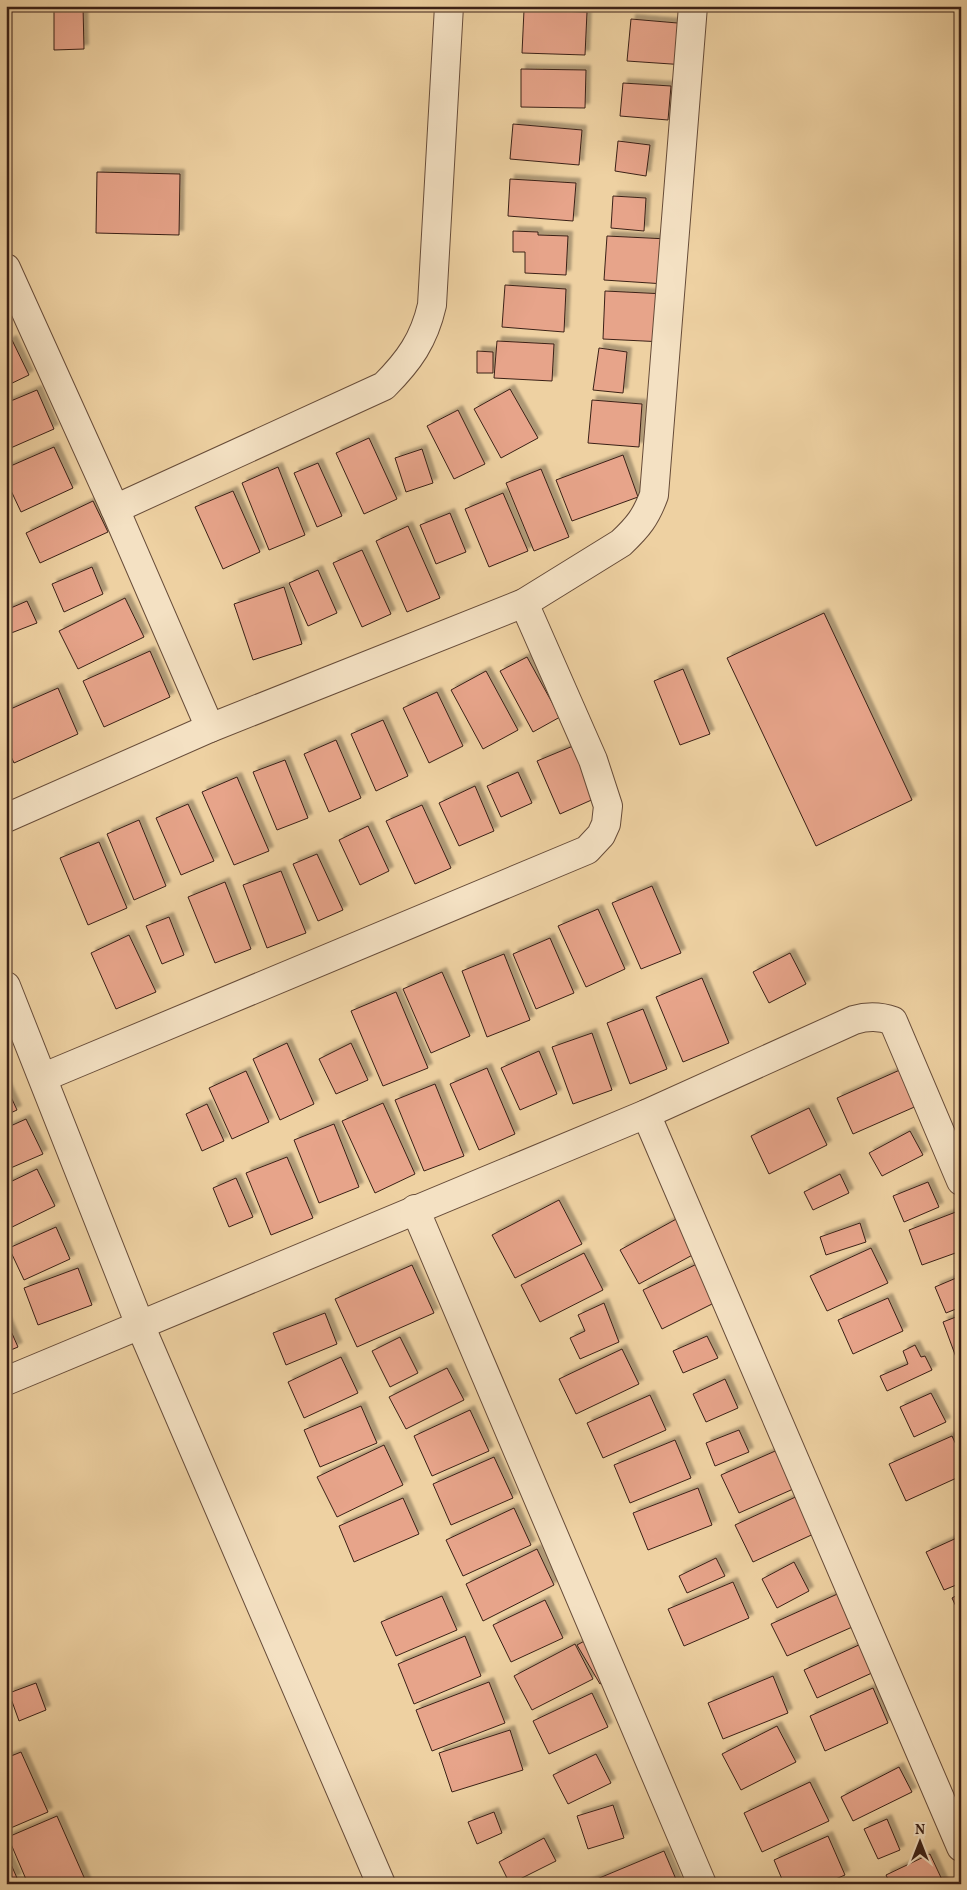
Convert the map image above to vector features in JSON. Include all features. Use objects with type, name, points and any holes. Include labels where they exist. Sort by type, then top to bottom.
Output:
[{"type":"street","points":[[115,509],[384,386],[405,365],[418,345],[428,324],[432,305],[450,6]]},
{"type":"street","points":[[6,818],[210,728],[524,603],[621,542],[644,519],[654,495],[693,6]]},
{"type":"street","points":[[6,268],[115,509],[210,728]]},
{"type":"street","points":[[44,1077],[587,850],[601,835],[606,824],[608,806],[593,760],[524,603]]},
{"type":"street","points":[[6,986],[44,1077],[140,1325],[380,1884]]},
{"type":"street","points":[[6,1381],[646,1114],[854,1020],[875,1016],[893,1021],[961,1181]]},
{"type":"street","points":[[646,1114],[961,1847]]},
{"type":"street","points":[[415,1210],[702,1884]]},
{"type":"building","points":[[54,6],[83,6],[84,49],[54,50]]},
{"type":"building","points":[[524,10],[587,12],[585,55],[522,53]]},
{"type":"building","points":[[631,19],[689,24],[686,65],[627,61]]},
{"type":"building","points":[[521,69],[586,70],[585,108],[521,107]]},
{"type":"building","points":[[623,83],[671,86],[668,120],[620,116]]},
{"type":"building","points":[[513,124],[582,130],[579,165],[510,159]]},
{"type":"building","points":[[618,141],[650,145],[646,176],[615,171]]},
{"type":"building","points":[[97,172],[180,174],[179,235],[96,233]]},
{"type":"building","points":[[510,179],[576,183],[573,221],[508,216]]},
{"type":"building","points":[[613,196],[646,198],[644,231],[611,228]]},
{"type":"building","points":[[513,231],[538,232],[538,235],[568,236],[566,275],[525,273],[525,252],[513,252]]},
{"type":"building","points":[[607,236],[668,239],[665,284],[604,280]]},
{"type":"building","points":[[505,285],[566,289],[564,332],[502,327]]},
{"type":"building","points":[[605,291],[666,294],[664,342],[603,339]]},
{"type":"building","points":[[12,340],[29,375],[6,386],[6,343]]},
{"type":"building","points":[[497,341],[554,344],[552,381],[494,378]]},
{"type":"building","points":[[599,348],[627,352],[623,393],[593,390]]},
{"type":"building","points":[[477,351],[493,352],[493,373],[477,373]]},
{"type":"building","points":[[510,389],[538,438],[501,458],[474,409]]},
{"type":"building","points":[[37,390],[54,429],[6,450],[6,403]]},
{"type":"building","points":[[592,400],[642,404],[639,447],[588,443]]},
{"type":"building","points":[[458,410],[485,464],[454,479],[427,426]]},
{"type":"building","points":[[369,438],[397,499],[364,514],[336,453]]},
{"type":"building","points":[[54,447],[73,488],[21,512],[6,480],[6,468]]},
{"type":"building","points":[[422,449],[433,483],[406,492],[395,458]]},
{"type":"building","points":[[623,455],[638,497],[572,521],[556,480]]},
{"type":"building","points":[[318,463],[342,516],[317,527],[294,473]]},
{"type":"building","points":[[278,467],[305,535],[269,550],[242,483]]},
{"type":"building","points":[[541,469],[569,537],[534,551],[506,483]]},
{"type":"building","points":[[233,491],[260,552],[223,569],[195,507]]},
{"type":"building","points":[[503,493],[528,551],[489,567],[465,509]]},
{"type":"building","points":[[93,501],[108,532],[40,563],[26,533]]},
{"type":"building","points":[[450,513],[466,552],[436,564],[420,525]]},
{"type":"building","points":[[408,526],[440,598],[407,612],[376,541]]},
{"type":"building","points":[[362,550],[391,614],[362,627],[333,563]]},
{"type":"building","points":[[92,567],[103,594],[64,612],[52,584]]},
{"type":"building","points":[[318,570],[337,613],[308,626],[289,583]]},
{"type":"building","points":[[284,587],[302,644],[253,660],[234,604]]},
{"type":"building","points":[[125,598],[144,637],[78,669],[59,631]]},
{"type":"building","points":[[27,601],[37,623],[6,635],[6,610]]},
{"type":"building","points":[[824,613],[912,800],[816,846],[727,658]]},
{"type":"building","points":[[150,651],[170,697],[104,727],[83,681]]},
{"type":"building","points":[[527,657],[560,717],[533,732],[500,671]]},
{"type":"building","points":[[683,669],[710,734],[680,745],[654,681]]},
{"type":"building","points":[[486,671],[518,730],[483,749],[451,690]]},
{"type":"building","points":[[58,688],[78,734],[14,763],[6,746],[6,711]]},
{"type":"building","points":[[437,692],[463,746],[429,763],[403,708]]},
{"type":"building","points":[[383,720],[408,776],[376,791],[351,734]]},
{"type":"building","points":[[336,740],[361,798],[329,812],[304,754]]},
{"type":"building","points":[[573,746],[596,798],[560,814],[537,761]]},
{"type":"building","points":[[285,760],[308,818],[277,830],[253,772]]},
{"type":"building","points":[[518,772],[532,803],[501,817],[487,786]]},
{"type":"building","points":[[237,777],[269,851],[234,865],[202,792]]},
{"type":"building","points":[[475,786],[494,831],[459,846],[439,803]]},
{"type":"building","points":[[188,804],[214,861],[181,875],[156,818]]},
{"type":"building","points":[[422,805],[451,868],[415,884],[386,821]]},
{"type":"building","points":[[139,820],[166,886],[134,900],[107,834]]},
{"type":"building","points":[[368,826],[389,871],[360,885],[339,840]]},
{"type":"building","points":[[99,842],[127,908],[88,925],[60,858]]},
{"type":"building","points":[[317,854],[343,910],[318,921],[293,864]]},
{"type":"building","points":[[281,871],[306,933],[267,948],[243,885]]},
{"type":"building","points":[[225,882],[251,949],[215,963],[188,897]]},
{"type":"building","points":[[652,886],[681,953],[641,969],[612,903]]},
{"type":"building","points":[[598,909],[625,969],[586,987],[558,926]]},
{"type":"building","points":[[169,917],[184,955],[162,964],[146,926]]},
{"type":"building","points":[[129,935],[156,992],[116,1009],[91,953]]},
{"type":"building","points":[[550,938],[574,993],[536,1009],[513,954]]},
{"type":"building","points":[[790,953],[806,984],[769,1003],[753,972]]},
{"type":"building","points":[[504,954],[530,1020],[487,1037],[462,971]]},
{"type":"building","points":[[442,972],[470,1036],[431,1053],[403,989]]},
{"type":"building","points":[[702,978],[729,1043],[683,1062],[656,997]]},
{"type":"building","points":[[396,992],[428,1068],[383,1086],[351,1011]]},
{"type":"building","points":[[643,1009],[667,1069],[630,1084],[607,1023]]},
{"type":"building","points":[[592,1033],[612,1090],[573,1104],[552,1047]]},
{"type":"building","points":[[287,1043],[314,1104],[280,1120],[253,1059]]},
{"type":"building","points":[[351,1043],[368,1080],[336,1094],[319,1059]]},
{"type":"building","points":[[539,1051],[557,1094],[520,1110],[501,1068]]},
{"type":"building","points":[[487,1068],[515,1134],[479,1150],[450,1084]]},
{"type":"building","points":[[902,1069],[919,1105],[853,1134],[837,1098]]},
{"type":"building","points":[[246,1071],[269,1122],[232,1139],[209,1088]]},
{"type":"building","points":[[435,1084],[464,1156],[424,1171],[395,1100]]},
{"type":"building","points":[[6,1086],[17,1110],[6,1115]]},
{"type":"building","points":[[383,1103],[415,1174],[375,1193],[342,1121]]},
{"type":"building","points":[[207,1104],[224,1141],[202,1151],[186,1114]]},
{"type":"building","points":[[809,1108],[827,1145],[769,1174],[751,1136]]},
{"type":"building","points":[[26,1119],[43,1154],[6,1170],[6,1128]]},
{"type":"building","points":[[334,1124],[359,1187],[319,1203],[294,1140]]},
{"type":"building","points":[[910,1131],[923,1155],[882,1176],[869,1153]]},
{"type":"building","points":[[287,1157],[313,1218],[271,1235],[246,1173]]},
{"type":"building","points":[[37,1169],[55,1206],[6,1230],[6,1184]]},
{"type":"building","points":[[840,1174],[849,1193],[813,1210],[804,1192]]},
{"type":"building","points":[[236,1178],[253,1217],[229,1227],[213,1188]]},
{"type":"building","points":[[928,1182],[939,1207],[904,1222],[893,1196]]},
{"type":"building","points":[[559,1200],[582,1244],[515,1278],[492,1235]]},
{"type":"building","points":[[961,1210],[961,1251],[922,1265],[909,1230]]},
{"type":"building","points":[[680,1217],[698,1252],[639,1284],[620,1250]]},
{"type":"building","points":[[860,1223],[866,1242],[826,1255],[820,1237]]},
{"type":"building","points":[[56,1227],[70,1259],[24,1280],[9,1248]]},
{"type":"building","points":[[871,1248],[888,1283],[827,1311],[810,1276]]},
{"type":"building","points":[[584,1253],[603,1290],[540,1322],[521,1285]]},
{"type":"building","points":[[701,1262],[720,1300],[662,1329],[643,1290]]},
{"type":"building","points":[[412,1265],[434,1313],[357,1347],[335,1299]]},
{"type":"building","points":[[78,1268],[92,1305],[38,1325],[24,1288]]},
{"type":"building","points":[[961,1276],[961,1307],[946,1313],[935,1287]]},
{"type":"building","points":[[888,1298],[903,1331],[853,1354],[838,1320]]},
{"type":"building","points":[[604,1303],[619,1342],[580,1359],[570,1338],[585,1331],[578,1315]]},
{"type":"building","points":[[325,1313],[337,1344],[286,1365],[273,1333]]},
{"type":"building","points":[[961,1315],[961,1368],[960,1368],[943,1322]]},
{"type":"building","points":[[6,1320],[18,1347],[6,1352]]},
{"type":"building","points":[[707,1336],[718,1358],[683,1373],[673,1351]]},
{"type":"building","points":[[400,1337],[418,1373],[390,1387],[372,1351]]},
{"type":"building","points":[[915,1345],[921,1357],[925,1356],[932,1370],[887,1391],[880,1376],[908,1364],[903,1351]]},
{"type":"building","points":[[622,1349],[639,1384],[576,1414],[559,1379]]},
{"type":"building","points":[[341,1357],[358,1393],[304,1418],[288,1382]]},
{"type":"building","points":[[447,1368],[464,1400],[406,1429],[389,1397]]},
{"type":"building","points":[[725,1379],[738,1408],[706,1422],[693,1394]]},
{"type":"building","points":[[931,1393],[946,1422],[914,1437],[900,1407]]},
{"type":"building","points":[[650,1395],[666,1430],[603,1458],[587,1423]]},
{"type":"building","points":[[361,1406],[377,1443],[320,1467],[304,1430]]},
{"type":"building","points":[[470,1410],[489,1451],[432,1476],[414,1436]]},
{"type":"building","points":[[739,1430],[749,1452],[715,1466],[706,1443]]},
{"type":"building","points":[[952,1436],[961,1455],[961,1476],[906,1501],[889,1464]]},
{"type":"building","points":[[675,1440],[691,1478],[630,1503],[614,1465]]},
{"type":"building","points":[[384,1445],[403,1485],[337,1517],[317,1477]]},
{"type":"building","points":[[782,1448],[800,1486],[739,1513],[721,1475]]},
{"type":"building","points":[[494,1457],[513,1498],[451,1525],[433,1484]]},
{"type":"building","points":[[698,1488],[712,1525],[648,1550],[633,1513]]},
{"type":"building","points":[[802,1494],[820,1531],[753,1562],[735,1525]]},
{"type":"building","points":[[403,1498],[419,1534],[354,1562],[339,1526]]},
{"type":"building","points":[[514,1508],[531,1545],[463,1576],[446,1540]]},
{"type":"building","points":[[961,1536],[961,1583],[944,1590],[926,1552]]},
{"type":"building","points":[[537,1549],[554,1585],[483,1621],[466,1584]]},
{"type":"building","points":[[716,1558],[725,1576],[687,1593],[679,1576]]},
{"type":"building","points":[[794,1562],[809,1591],[777,1608],[762,1579]]},
{"type":"building","points":[[733,1582],[749,1618],[684,1646],[668,1609]]},
{"type":"building","points":[[844,1591],[859,1624],[787,1656],[771,1624]]},
{"type":"building","points":[[961,1593],[961,1617],[952,1598]]},
{"type":"building","points":[[442,1596],[457,1630],[396,1656],[381,1622]]},
{"type":"building","points":[[545,1600],[563,1638],[511,1662],[493,1625]]},
{"type":"building","points":[[465,1636],[481,1676],[414,1704],[398,1664]]},
{"type":"building","points":[[590,1638],[613,1676],[600,1684],[577,1645]]},
{"type":"building","points":[[575,1644],[593,1679],[532,1710],[514,1676]]},
{"type":"building","points":[[861,1644],[874,1672],[817,1698],[804,1670]]},
{"type":"building","points":[[773,1676],[788,1713],[723,1739],[708,1703]]},
{"type":"building","points":[[489,1682],[505,1723],[432,1751],[416,1710]]},
{"type":"building","points":[[36,1683],[46,1710],[19,1721],[9,1693]]},
{"type":"building","points":[[873,1688],[888,1723],[825,1751],[810,1716]]},
{"type":"building","points":[[592,1693],[608,1727],[549,1754],[533,1721]]},
{"type":"building","points":[[777,1726],[796,1762],[741,1790],[722,1754]]},
{"type":"building","points":[[510,1730],[523,1770],[452,1792],[439,1753]]},
{"type":"building","points":[[21,1752],[48,1812],[6,1830],[6,1758]]},
{"type":"building","points":[[596,1754],[611,1783],[568,1804],[553,1775]]},
{"type":"building","points":[[899,1767],[912,1792],[853,1821],[841,1797]]},
{"type":"building","points":[[810,1782],[829,1821],[762,1852],[744,1813]]},
{"type":"building","points":[[613,1805],[624,1838],[588,1849],[577,1816]]},
{"type":"building","points":[[494,1812],[502,1833],[477,1844],[468,1822]]},
{"type":"building","points":[[57,1816],[87,1884],[28,1884],[8,1837]]},
{"type":"building","points":[[887,1819],[900,1850],[878,1859],[864,1829]]},
{"type":"building","points":[[828,1836],[845,1875],[824,1884],[784,1884],[774,1860]]},
{"type":"building","points":[[544,1838],[556,1861],[510,1884],[499,1862]]},
{"type":"building","points":[[664,1851],[678,1884],[585,1884]]},
{"type":"building","points":[[6,1853],[17,1878],[6,1883]]},
{"type":"building","points":[[930,1854],[944,1884],[890,1884],[886,1875]]}]
